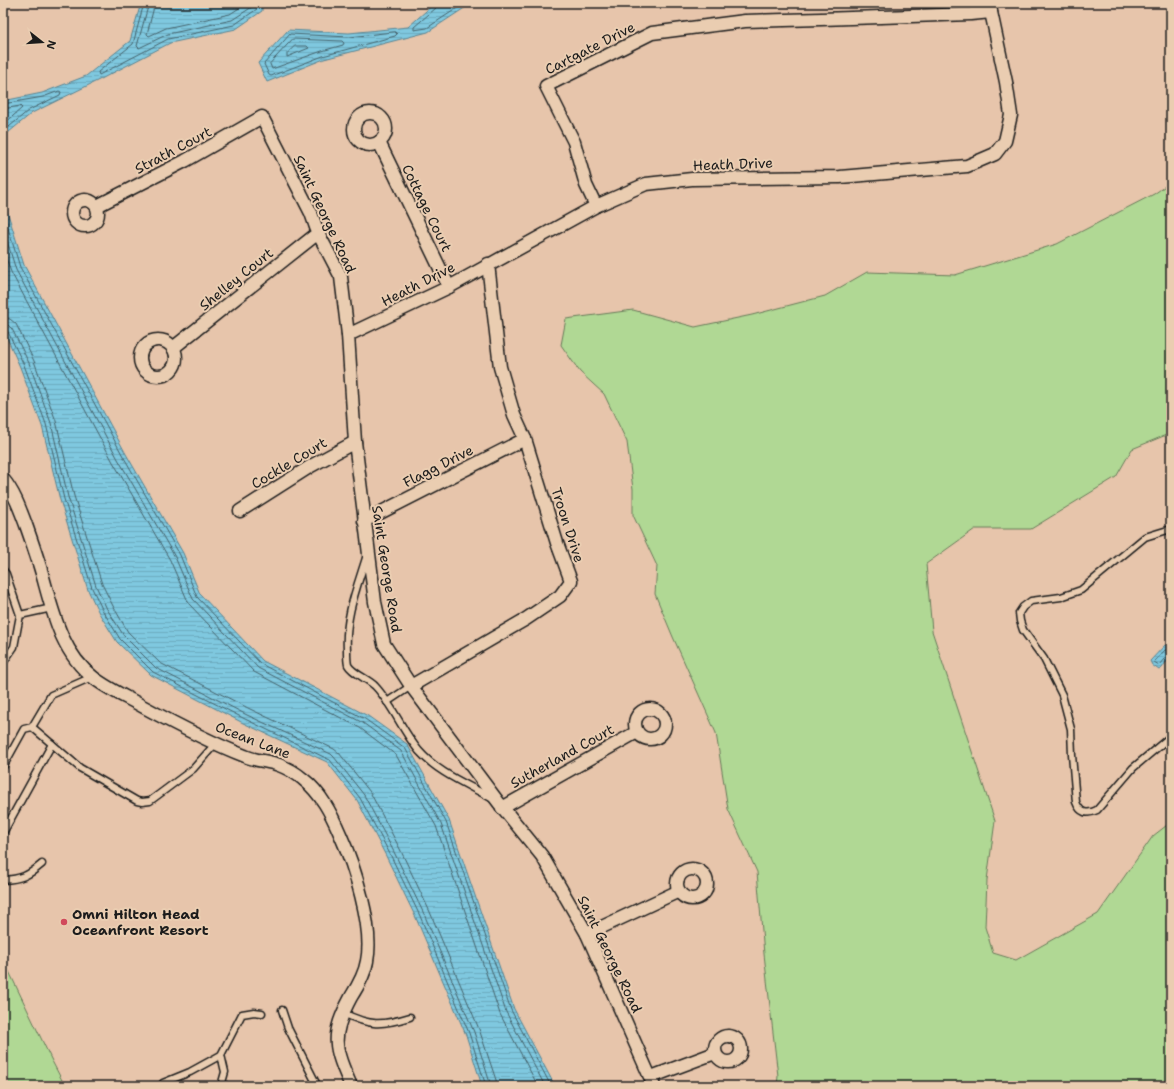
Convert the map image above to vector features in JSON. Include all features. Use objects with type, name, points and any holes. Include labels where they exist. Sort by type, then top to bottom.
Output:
[{"type":"street","name":"Heath Drive","points":[[348,336],[449,287],[488,264],[596,206],[646,184],[692,179],[840,176],[967,166],[995,154],[1005,141],[1011,115],[1006,82],[990,7]]},
{"type":"street","name":"Cartgate Drive","points":[[596,206],[586,185],[574,142],[546,86],[652,33],[745,21],[971,14],[990,7]]},
{"type":"street","name":"Strath Court","points":[[96,206],[185,162],[262,117]]},
{"type":"street","name":"Saint George Road","points":[[262,117],[311,213],[318,233],[340,277],[348,336],[355,442],[364,521],[375,602],[384,644],[411,686],[501,805],[542,856],[587,934],[652,1081]]},
{"type":"street","name":"Cottage Court","points":[[379,142],[449,287]]},
{"type":"street","name":"Shelley Court","points":[[173,348],[318,233]]},
{"type":"street","name":"Troon Drive","points":[[411,686],[526,619],[560,596],[571,581],[557,544],[525,439],[514,415],[500,367],[488,264]]},
{"type":"street","name":"Flagg Drive","points":[[364,521],[525,439]]},
{"type":"street","name":"Cockle Court","points":[[240,511],[310,466],[355,442]]},
{"type":"street","name":"Ocean Lane","points":[[3,478],[15,498],[24,520],[37,556],[56,621],[72,655],[92,677],[162,717],[216,743],[247,757],[280,765],[302,778],[318,793],[330,810],[353,868],[365,914],[368,941],[367,960],[363,974],[338,1025],[336,1044],[338,1055],[351,1086]]},
{"type":"street","name":"Sutherland Court","points":[[501,805],[638,732]]},
{"type":"street","points":[[587,934],[679,891]]},
{"type":"street","points":[[652,1081],[716,1053]]},
{"type":"lane","points":[[1171,528],[1145,538],[1080,590],[1061,597],[1031,601],[1023,607],[1019,613],[1023,630],[1044,659],[1062,695],[1071,729],[1072,762],[1076,802],[1078,808],[1084,812],[1092,812],[1097,810],[1133,768],[1171,736]]},
{"type":"lane","points":[[368,551],[349,614],[346,635],[348,665],[353,671],[374,685],[419,750],[431,763],[443,772],[501,805]]},
{"type":"lane","points":[[3,570],[6,574],[20,615],[14,648],[3,664]]},
{"type":"lane","points":[[20,615],[52,608]]},
{"type":"lane","points":[[3,767],[24,729],[32,727],[51,695],[92,677]]},
{"type":"lane","name":"Troon Drive","points":[[387,702],[411,686]]},
{"type":"lane","points":[[32,727],[80,768],[137,801],[142,802],[150,800],[193,769],[216,743]]},
{"type":"lane","points":[[3,833],[52,744]]},
{"type":"lane","points":[[3,880],[17,879],[29,875],[42,864]]},
{"type":"lane","points":[[282,1010],[288,1028],[316,1083]]},
{"type":"lane","points":[[161,1086],[163,1083],[190,1072],[221,1055],[242,1014],[254,1012],[262,1013]]},
{"type":"lane","points":[[343,1013],[362,1022],[374,1024],[390,1023],[410,1017]]},
{"type":"lane","points":[[221,1055],[225,1072],[221,1086]]},
{"type":"green space","points":[[1171,182],[1171,433],[1132,449],[1116,477],[1031,529],[975,529],[926,564],[932,631],[995,821],[987,880],[985,927],[993,953],[1016,960],[1098,914],[1153,836],[1171,822],[1171,1086],[777,1086],[778,1076],[764,954],[757,872],[728,809],[716,733],[655,594],[657,566],[633,515],[633,489],[627,442],[604,394],[580,372],[561,345],[566,319],[633,310],[695,327],[752,315],[825,296],[867,272],[955,275],[1057,244],[1154,194]]},
{"type":"green space","points":[[3,959],[52,1061],[65,1086],[3,1086]]},
{"type":"water","points":[[141,3],[262,3],[262,11],[236,29],[170,43],[32,113],[3,137],[3,101],[42,93],[86,76],[130,41]]},
{"type":"water","points":[[435,3],[472,3],[428,32],[324,59],[267,82],[258,63],[288,30],[349,33],[408,27]]},
{"type":"water","points":[[3,198],[24,265],[126,454],[183,553],[200,594],[263,661],[368,716],[407,744],[449,820],[514,1009],[555,1086],[482,1086],[466,1035],[416,918],[357,800],[327,762],[243,723],[151,675],[117,642],[99,613],[88,590],[60,500],[42,426],[20,367],[3,329]]},
{"type":"water","points":[[1165,645],[1170,649],[1171,661],[1166,662],[1159,670],[1152,665],[1150,661]]},
{"type":"place","name":"Omni Hilton Head Oceanfront Resort","points":[[64,922]]}]
